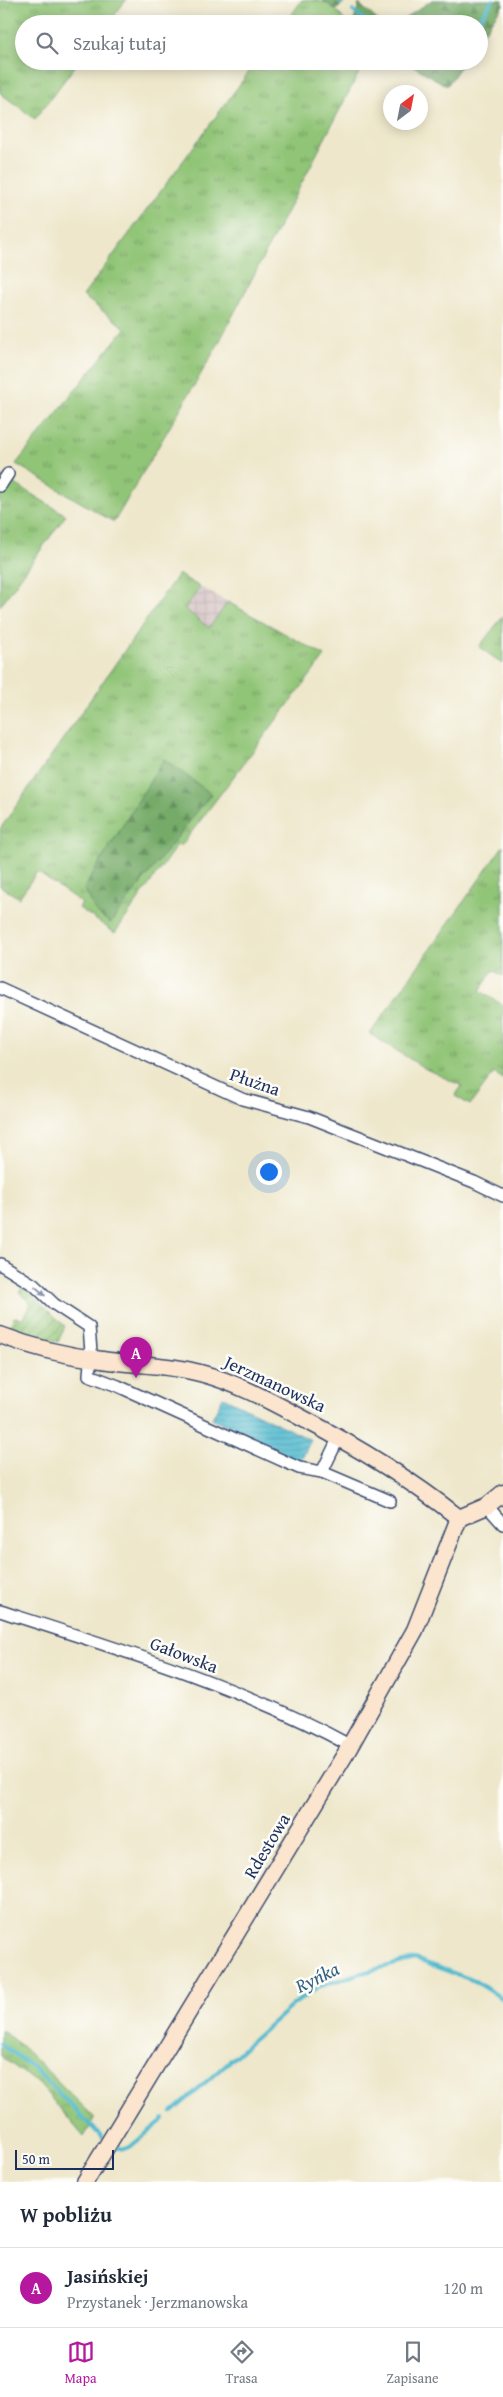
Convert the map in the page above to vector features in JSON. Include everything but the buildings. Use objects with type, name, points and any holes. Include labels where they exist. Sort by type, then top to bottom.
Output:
[{"type":"street","points":[[0,486],[8,474]]},
{"type":"street","name":"Płużna","points":[[0,988],[242,1098],[309,1117],[474,1182],[503,1196]]},
{"type":"street","points":[[0,1264],[34,1285],[54,1304],[89,1327],[91,1358],[89,1375],[118,1386],[299,1468],[322,1472],[390,1501]]},
{"type":"street","name":"Jerzmanowska","points":[[0,1335],[49,1351],[199,1372],[226,1381],[339,1437],[387,1466],[460,1518]]},
{"type":"street","points":[[322,1472],[339,1437]]},
{"type":"street","points":[[460,1518],[487,1506],[503,1493]]},
{"type":"street","points":[[487,1506],[503,1524]]},
{"type":"street","name":"Rdestowa","points":[[85,2182],[351,1746],[415,1630],[460,1518]]},
{"type":"street","name":"Gałowska","points":[[0,1610],[113,1647],[222,1688],[351,1746]]},
{"type":"shaded area","points":[[200,587],[228,602],[209,628],[184,609]]},
{"type":"green space","points":[[1,0],[126,0],[115,15],[15,15],[15,70],[72,70],[35,119],[0,93]]},
{"type":"green space","points":[[302,0],[324,2],[329,4],[340,15],[291,15]]},
{"type":"green space","points":[[322,0],[345,0],[337,10]]},
{"type":"green space","points":[[432,0],[503,0],[503,5],[488,26],[488,15],[410,15]]},
{"type":"green space","points":[[359,4],[372,15],[356,15]]},
{"type":"green space","points":[[250,70],[360,70],[216,348],[114,522],[16,464],[125,328],[83,296]]},
{"type":"green space","points":[[420,70],[458,70],[447,86]]},
{"type":"green space","points":[[0,475],[66,515],[0,606]]},
{"type":"green space","points":[[178,574],[200,587],[185,609],[209,628],[228,602],[325,656],[181,846],[177,845],[115,933],[79,908],[82,903],[37,872],[19,898],[0,886],[0,829]]},
{"type":"green space","points":[[503,616],[503,664],[479,647]]},
{"type":"green space","points":[[164,759],[211,794],[110,923],[97,913],[84,888]]},
{"type":"green space","points":[[503,846],[503,976],[493,970],[480,991],[503,1005],[503,1079],[494,1073],[470,1105],[455,1096],[462,1086],[426,1069],[370,1034]]},
{"type":"green space","points":[[23,1287],[65,1326],[58,1342],[9,1327],[14,1317],[24,1318],[30,1303],[19,1292]]},
{"type":"green space","points":[[0,2030],[21,2045],[95,2118],[84,2137],[39,2084],[0,2056]]},
{"type":"water","points":[[223,1397],[311,1440],[300,1462],[212,1418]]},
{"type":"waterway","points":[[338,0],[342,3]]},
{"type":"waterway","points":[[482,15],[493,0]]},
{"type":"waterway","points":[[353,11],[358,15]]},
{"type":"waterway","name":"Ryńka","points":[[172,2112],[294,2004],[318,1987],[415,1959],[475,1981],[503,1999]]},
{"type":"waterway","name":"Ryńka","points":[[0,2043],[36,2070],[102,2137]]},
{"type":"waterway","name":"Ryńka","points":[[115,2147],[125,2149],[130,2147],[164,2119]]},
{"type":"place","name":"Jasińskiej","points":[[136,1378]]}]
